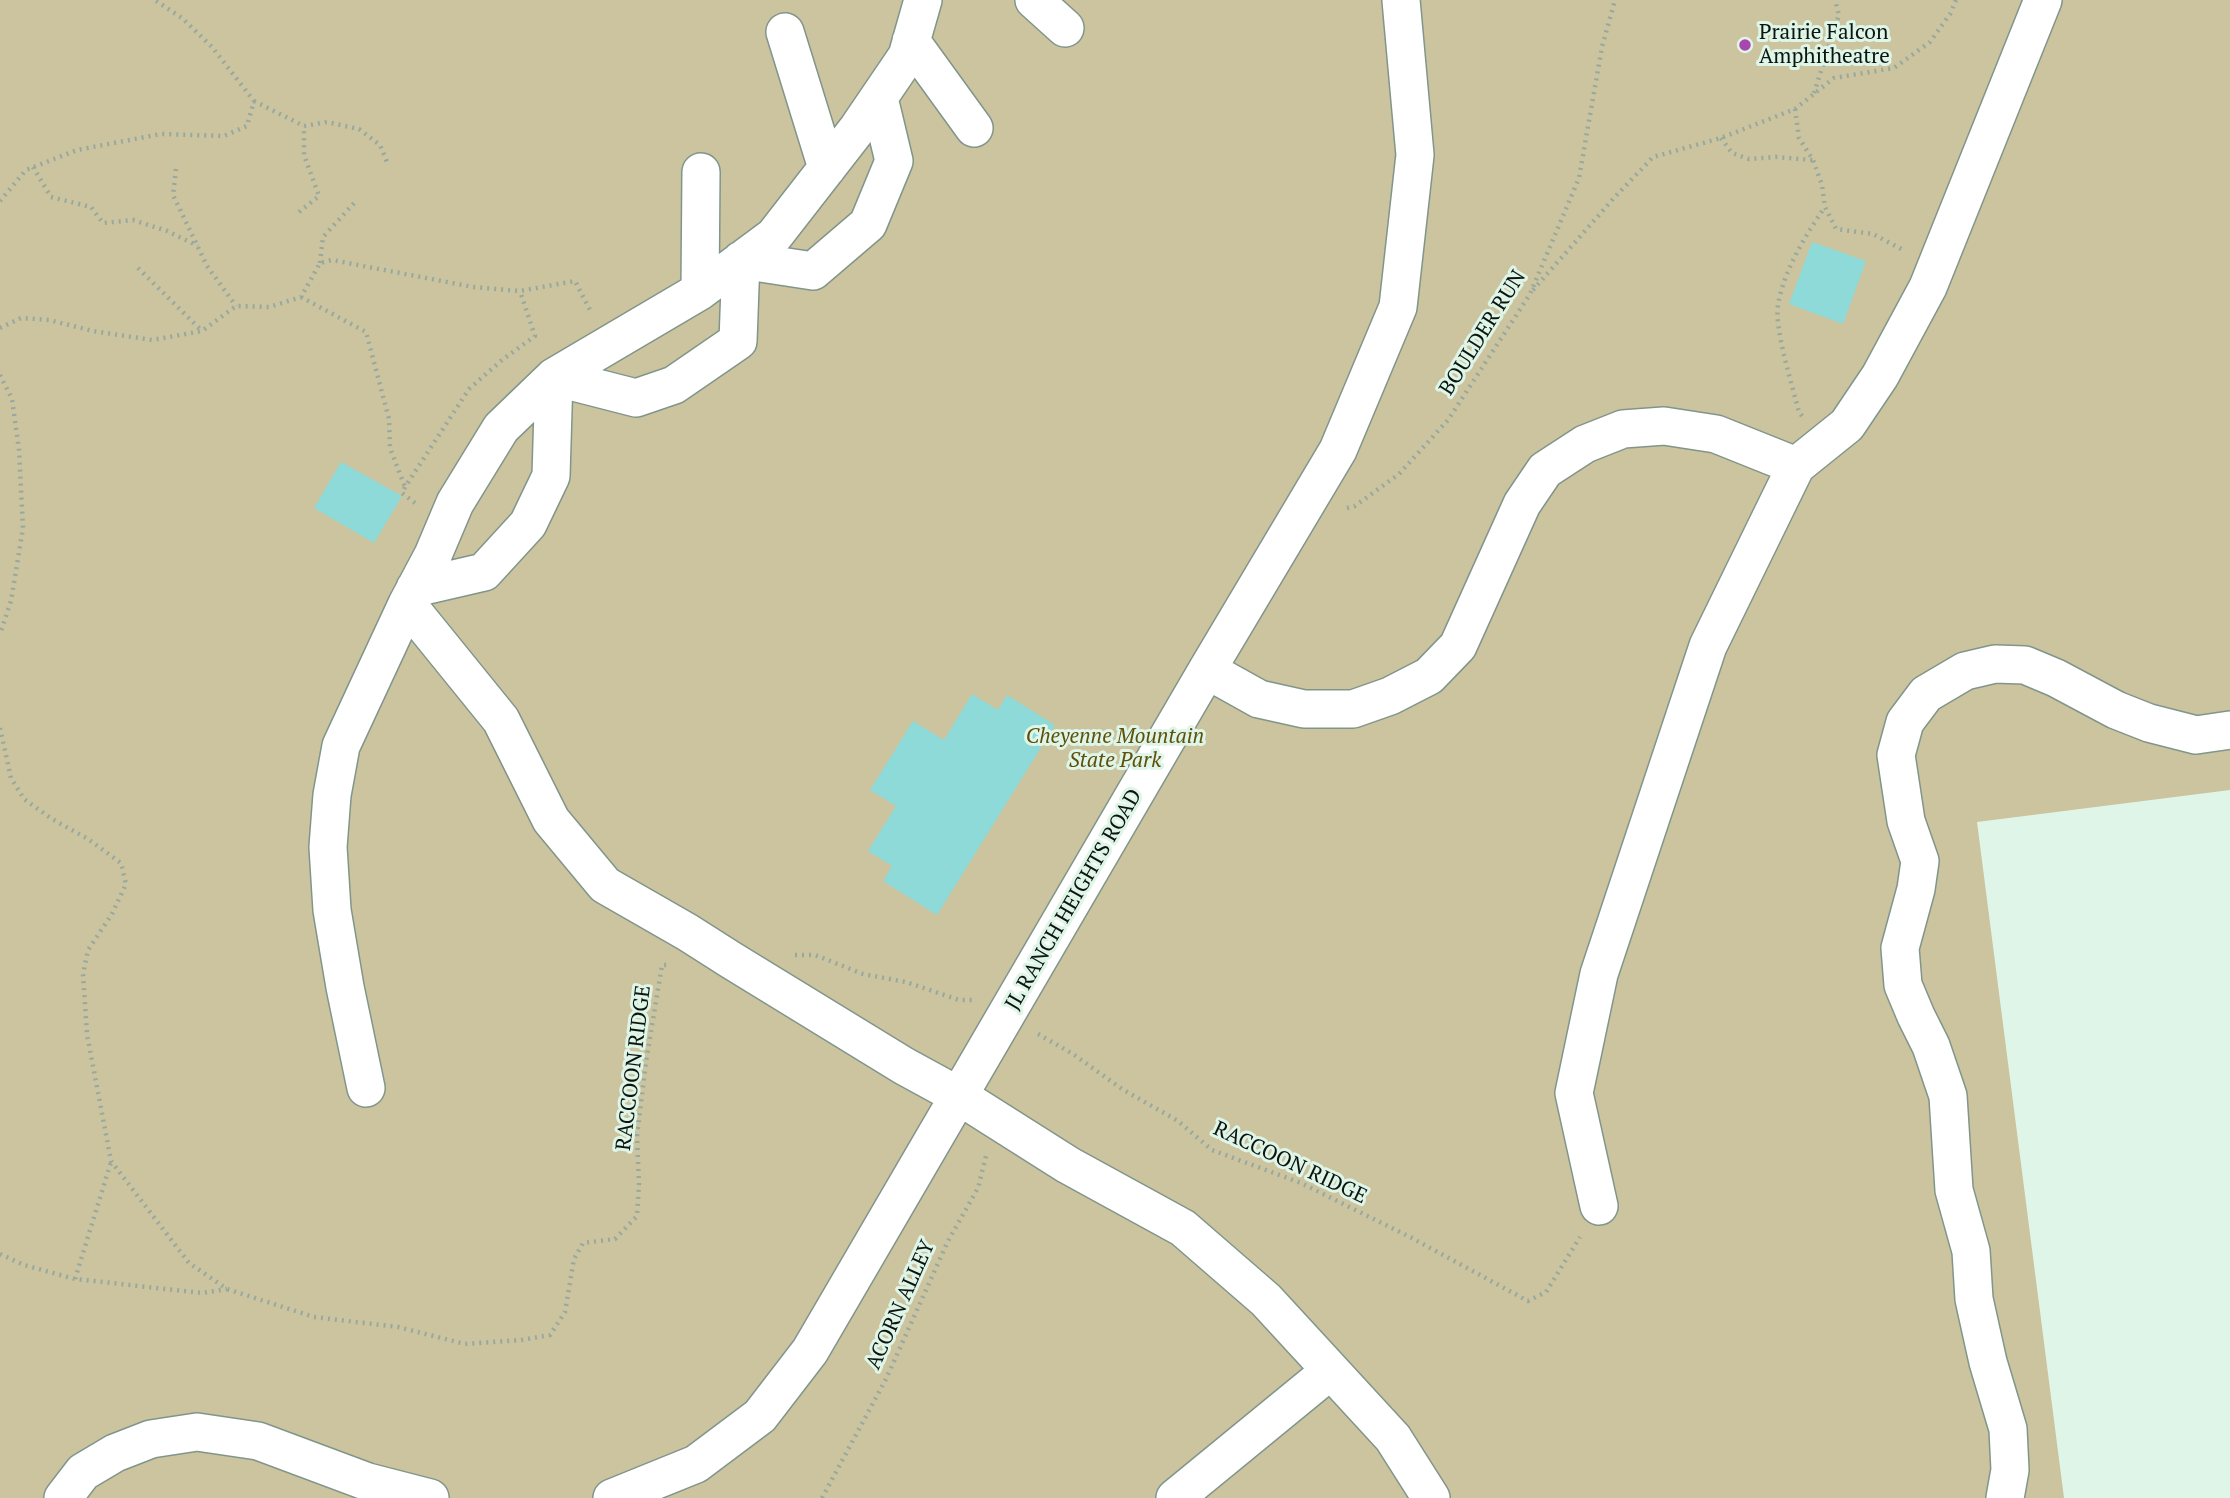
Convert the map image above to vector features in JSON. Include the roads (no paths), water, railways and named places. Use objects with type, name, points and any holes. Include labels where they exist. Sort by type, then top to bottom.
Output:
[{"type":"street","points":[[366,1088],[332,910],[328,846],[332,795],[341,746],[433,555],[455,503],[501,428],[554,377],[700,291],[774,236],[859,128],[907,56],[923,0]]},
{"type":"street","points":[[1034,0],[1065,28]]},
{"type":"street","name":"JL RANCH HEIGHTS ROAD","points":[[612,1498],[696,1464],[760,1416],[810,1351],[1338,450],[1398,307],[1415,155],[1401,0]]},
{"type":"street","points":[[1599,1206],[1574,1093],[1599,974],[1708,646],[1796,466],[1847,425],[1880,376],[1928,287],[2043,0]]},
{"type":"street","points":[[785,32],[827,168]]},
{"type":"street","points":[[911,41],[974,128]]},
{"type":"street","points":[[741,260],[813,271],[868,224],[894,161],[879,97]]},
{"type":"street","points":[[700,291],[701,172]]},
{"type":"street","points":[[554,377],[636,398],[674,385],[738,341],[741,260]]},
{"type":"street","points":[[411,596],[484,572],[528,524],[551,476],[554,377]]},
{"type":"street","points":[[1207,670],[1259,699],[1304,709],[1353,709],[1390,696],[1429,676],[1458,646],[1522,504],[1545,470],[1584,444],[1623,429],[1664,426],[1716,434],[1796,466]]},
{"type":"street","points":[[411,596],[501,720],[551,820],[605,885],[687,932],[1068,1165],[1183,1228],[1266,1300],[1393,1438],[1431,1498]]},
{"type":"street","points":[[2006,1498],[2010,1470],[2008,1429],[1988,1363],[1974,1299],[1971,1251],[1954,1189],[1948,1096],[1931,1046],[1903,985],[1900,948],[1916,889],[1920,861],[1906,821],[1896,755],[1905,722],[1926,694],[1965,671],[1995,664],[2025,665],[2116,710],[2149,723],[2196,736],[2230,730]]},
{"type":"street","points":[[1175,1498],[1330,1371]]},
{"type":"street","points":[[63,1498],[83,1472],[115,1453],[151,1439],[197,1432],[257,1441],[368,1482],[430,1498]]},
{"type":"place","name":"Prairie Falcon Amphitheatre","points":[[1745,45]]},
{"type":"park label","name":"Cheyenne Mountain State Park","points":[[1115,749]]}]
